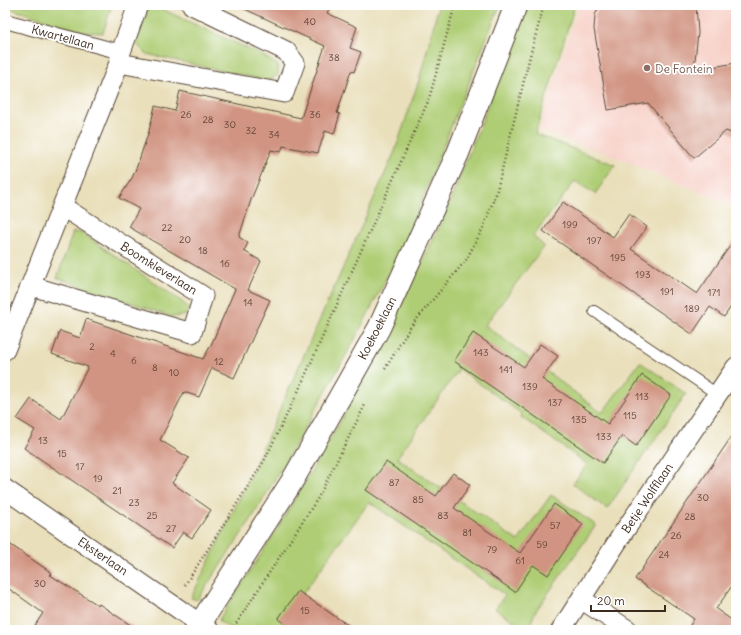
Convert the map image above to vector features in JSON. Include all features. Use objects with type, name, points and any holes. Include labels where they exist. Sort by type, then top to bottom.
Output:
[{"type":"street","points":[[5,350],[63,207],[120,58],[138,5]]},
{"type":"street","points":[[120,58],[284,93],[295,63],[286,52],[192,5]]},
{"type":"street","name":"Koekoeklaan","points":[[202,628],[291,483],[379,328],[458,153],[516,5]]},
{"type":"street","name":"Kwartellaan","points":[[5,21],[120,58]]},
{"type":"street","name":"Boomkleverlaan","points":[[31,286],[192,333],[203,296],[63,207]]},
{"type":"street","name":"Betje Wolfflaan","points":[[561,630],[623,533],[736,367]]},
{"type":"street","name":"Eksterlaan","points":[[5,489],[173,605],[202,628]]},
{"type":"street","points":[[581,599],[628,630]]},
{"type":"lane","points":[[594,311],[717,394]]},
{"type":"path","points":[[173,605],[200,560],[264,462],[297,394],[429,99],[455,5]]},
{"type":"shaded area","name":"De Fontein","points":[[579,5],[736,5],[736,207],[610,155],[539,130]]},
{"type":"green space","points":[[5,5],[112,5],[103,33],[84,32],[5,7]]},
{"type":"green space","points":[[149,5],[155,6],[262,55],[278,65],[278,75],[268,81],[146,54],[136,43]]},
{"type":"green space","points":[[439,5],[500,5],[404,244],[354,341],[252,518],[197,600],[191,598],[246,485],[395,151],[419,80]]},
{"type":"green space","points":[[526,5],[575,5],[535,134],[615,165],[595,194],[575,181],[533,236],[544,246],[485,325],[602,413],[640,362],[686,394],[607,509],[573,484],[587,464],[521,417],[522,414],[459,369],[397,458],[518,541],[551,495],[596,525],[535,612],[528,630],[495,609],[505,595],[369,502],[278,628],[279,630],[232,630],[219,621],[220,618],[271,539],[339,424],[389,330],[443,219]]},
{"type":"green space","points":[[73,232],[82,233],[181,301],[189,308],[186,315],[173,317],[57,278]]},
{"type":"building","points":[[236,5],[331,5],[327,13],[357,27],[350,48],[361,52],[354,72],[351,71],[337,113],[340,114],[334,134],[325,131],[318,153],[283,146],[281,152],[271,150],[251,200],[239,237],[248,243],[244,251],[261,261],[248,290],[270,300],[234,378],[212,368],[199,397],[184,392],[160,440],[189,458],[172,483],[211,510],[192,538],[183,532],[172,548],[24,448],[35,430],[17,419],[31,399],[61,419],[88,367],[52,354],[60,331],[80,338],[86,319],[203,359],[211,345],[235,289],[129,227],[139,209],[119,198],[132,178],[137,166],[149,131],[155,106],[175,111],[180,91],[301,118],[325,46]]},
{"type":"building","points":[[600,5],[696,5],[698,33],[694,70],[736,63],[736,135],[726,131],[694,158],[648,103],[608,110],[594,29],[595,15]]},
{"type":"building","points":[[563,202],[613,237],[629,214],[647,227],[631,249],[697,294],[736,237],[736,299],[724,317],[710,307],[692,334],[543,231]]},
{"type":"building","points":[[473,333],[524,367],[540,344],[558,356],[542,379],[608,424],[642,375],[671,395],[636,446],[622,436],[603,463],[454,361]]},
{"type":"building","points":[[736,430],[736,580],[716,609],[736,623],[736,630],[687,630],[694,619],[635,579]]},
{"type":"building","points":[[386,462],[436,496],[453,473],[462,479],[470,485],[454,508],[520,553],[554,504],[583,524],[548,575],[533,565],[515,592],[366,490]]},
{"type":"building","points":[[5,541],[52,573],[50,575],[98,605],[99,604],[138,630],[32,630],[43,613],[5,586]]},
{"type":"building","points":[[298,591],[355,630],[294,630],[278,619]]},
{"type":"place","name":"De Fontein","points":[[647,68]]}]
